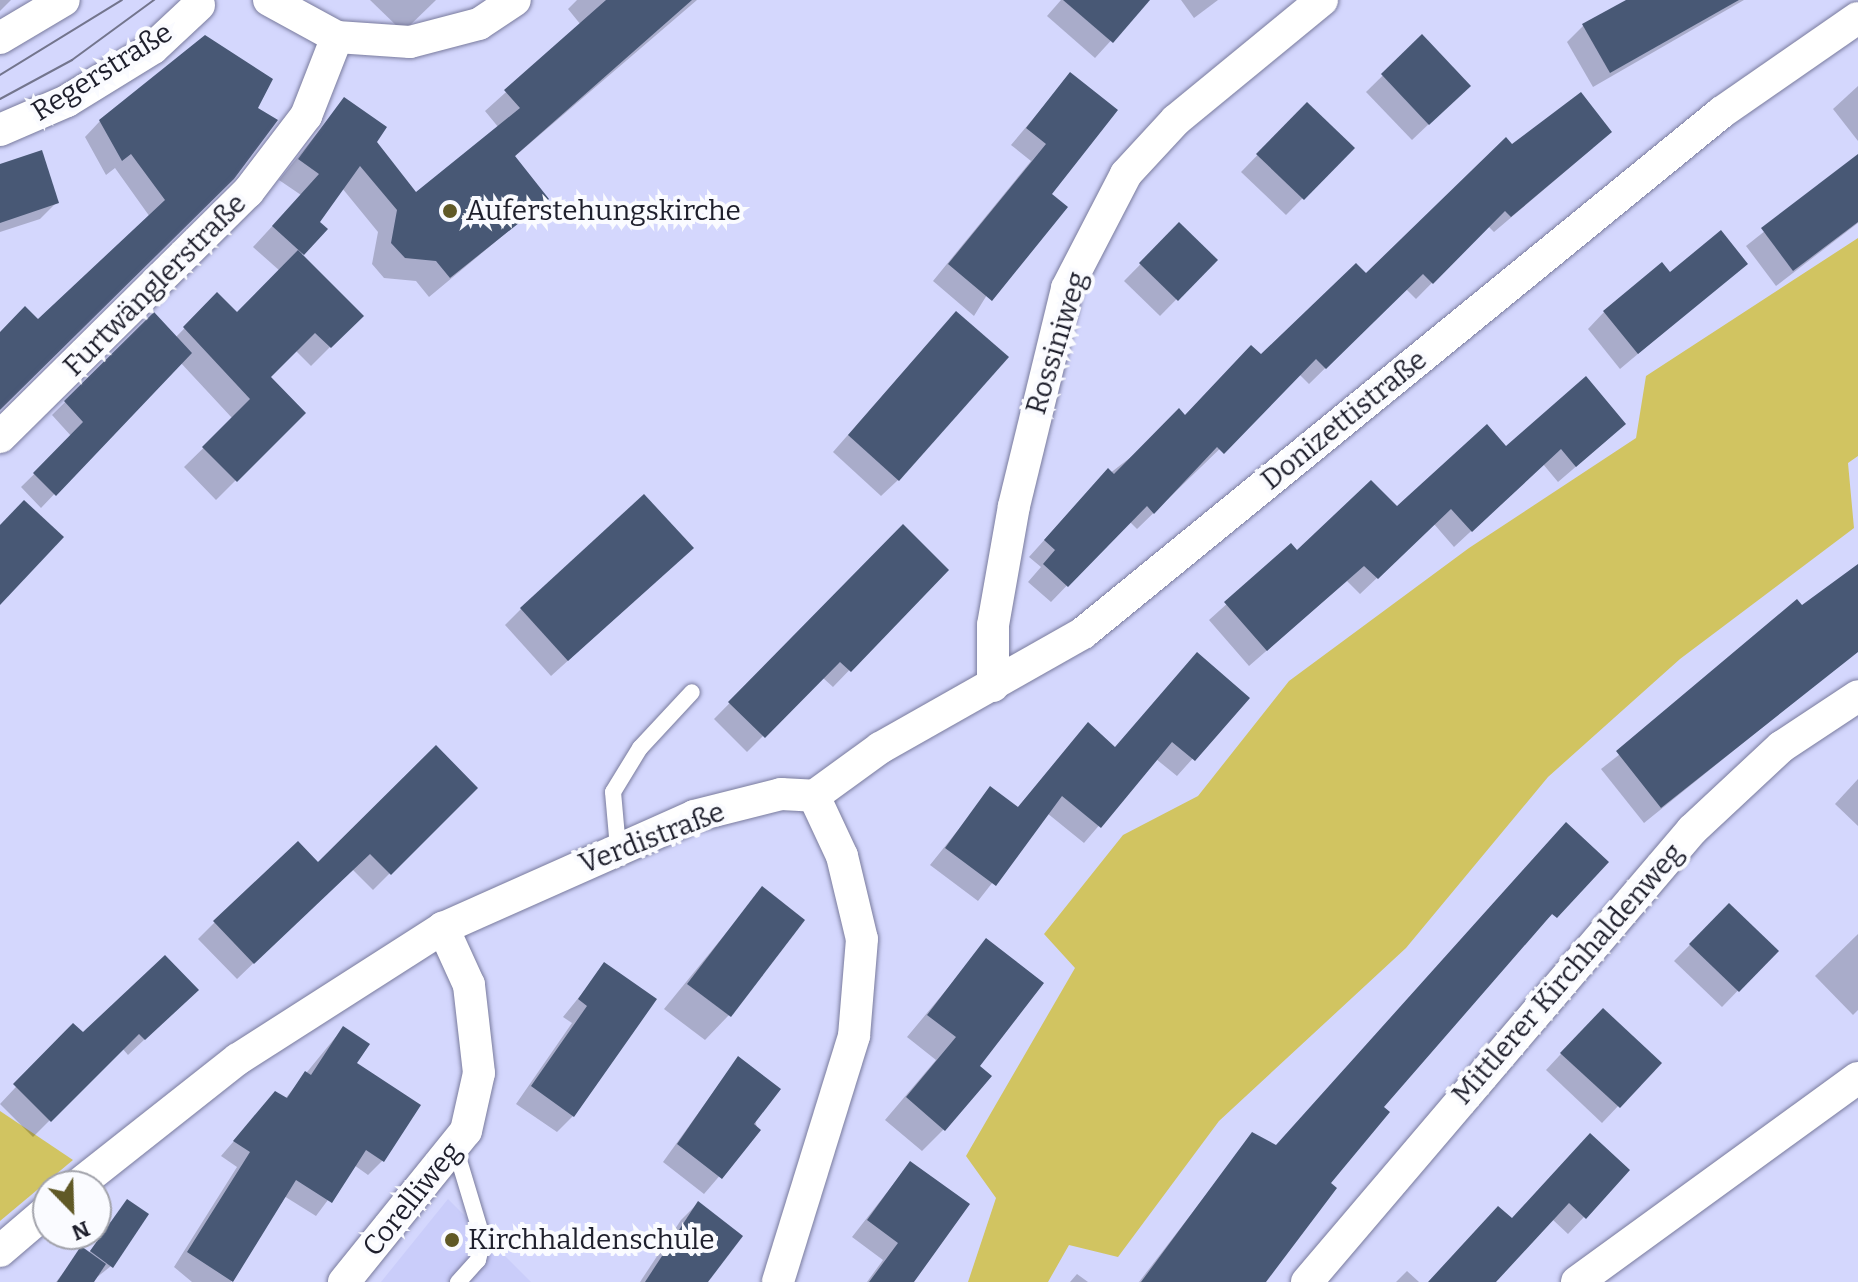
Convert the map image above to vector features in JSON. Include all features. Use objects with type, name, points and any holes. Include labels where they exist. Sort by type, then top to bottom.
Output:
[{"type":"street","points":[[0,38],[64,0]]},
{"type":"street","points":[[269,0],[337,37],[439,39],[515,0]]},
{"type":"street","name":"Rossiniweg","points":[[993,686],[993,625],[1014,506],[1067,288],[1126,174],[1176,120],[1322,0]]},
{"type":"street","name":"Regerstraße","points":[[0,130],[67,101],[153,48],[202,2]]},
{"type":"street","name":"Donizettistraße","points":[[814,796],[880,748],[1083,633],[1722,112],[1858,18]]},
{"type":"street","name":"Furtwänglerstraße","points":[[0,437],[248,192],[306,116],[337,37]]},
{"type":"street","name":"Mittlerer Kirchhaldenweg","points":[[1307,1282],[1692,830],[1781,747],[1858,696]]},
{"type":"street","name":"Verdistraße","points":[[97,1170],[238,1059],[443,928],[694,816],[781,794],[814,796]]},
{"type":"street","points":[[778,1282],[854,1036],[862,939],[842,856],[814,796]]},
{"type":"street","name":"Corelliweg","points":[[344,1282],[466,1131],[479,1073],[469,985],[443,928]]},
{"type":"street","points":[[1577,1282],[1858,1078]]},
{"type":"street","points":[[0,1251],[32,1224]]},
{"type":"lane","points":[[618,848],[613,792],[640,748],[692,692]]},
{"type":"lane","points":[[455,1147],[483,1240],[478,1260],[458,1282]]},
{"type":"shaded area","points":[[1858,238],[1858,456],[1848,463],[1854,528],[1680,659],[1548,777],[1406,948],[1219,1121],[1118,1257],[1069,1245],[1048,1282],[968,1282],[996,1198],[966,1156],[1075,968],[1044,934],[1123,835],[1198,796],[1289,681],[1469,548],[1636,438],[1646,376]]},
{"type":"shaded area","points":[[0,1111],[73,1160],[61,1170],[32,1170],[32,1194],[0,1221]]},
{"type":"shaded area","name":"Kirchhaldenschule","points":[[448,1199],[531,1282],[381,1282]]},
{"type":"building","points":[[606,0],[692,0],[515,156],[549,199],[450,278],[436,261],[405,258],[391,243],[397,210],[360,166],[320,222],[328,229],[304,255],[272,226],[319,174],[298,159],[344,97],[387,127],[377,142],[416,192],[520,108],[504,90]]},
{"type":"building","points":[[1063,0],[1150,0],[1113,43]]},
{"type":"building","points":[[1626,0],[1739,0],[1610,73],[1582,24]]},
{"type":"building","points":[[1422,34],[1471,86],[1429,125],[1381,74]]},
{"type":"building","points":[[205,35],[273,79],[258,108],[278,120],[234,179],[0,410],[0,332],[25,306],[38,319],[165,200],[131,154],[122,161],[99,120]]},
{"type":"building","points":[[1070,72],[1118,110],[1052,194],[1068,207],[992,301],[948,264],[1046,144],[1026,128]]},
{"type":"building","points":[[1581,92],[1612,132],[1511,217],[1505,211],[1433,284],[1423,274],[1326,369],[1316,359],[1224,454],[1217,447],[1154,514],[1147,506],[1068,587],[1043,564],[1055,550],[1044,540],[1108,468],[1114,474],[1179,408],[1185,415],[1251,345],[1261,354],[1356,263],[1366,273],[1506,137],[1512,144]]},
{"type":"building","points":[[1307,102],[1355,148],[1304,200],[1256,154]]},
{"type":"building","points":[[42,150],[59,203],[0,223],[0,164]]},
{"type":"building","points":[[1858,154],[1858,222],[1793,271],[1761,228]]},
{"type":"building","points":[[1179,222],[1218,260],[1178,301],[1139,263]]},
{"type":"building","points":[[1721,230],[1748,264],[1638,354],[1603,311],[1662,262],[1670,272]]},
{"type":"building","points":[[298,250],[364,316],[331,348],[315,333],[271,377],[306,413],[237,482],[202,447],[250,399],[183,327],[217,292],[237,312]]},
{"type":"building","points":[[956,311],[1009,357],[899,481],[848,435]]},
{"type":"building","points":[[154,312],[192,353],[56,496],[33,473],[83,422],[64,401]]},
{"type":"building","points":[[1586,376],[1626,424],[1576,467],[1561,449],[1472,532],[1451,509],[1378,579],[1364,566],[1267,651],[1224,602],[1291,543],[1297,550],[1371,480],[1397,506],[1487,424],[1506,446]]},
{"type":"building","points":[[644,494],[694,548],[568,661],[520,608]]},
{"type":"building","points":[[24,500],[64,537],[0,605],[0,525]]},
{"type":"building","points":[[903,524],[949,570],[851,672],[840,662],[765,738],[728,702]]},
{"type":"building","points":[[1858,564],[1858,652],[1661,808],[1616,751],[1797,599],[1802,605]]},
{"type":"building","points":[[1197,652],[1250,698],[1195,761],[1172,742],[1101,828],[1062,796],[996,886],[945,848],[990,786],[1018,807],[1088,722],[1115,747]]},
{"type":"building","points":[[436,745],[478,788],[391,875],[370,854],[254,964],[213,921],[298,841],[318,862]]},
{"type":"building","points":[[1566,822],[1609,862],[1557,918],[1552,914],[1384,1107],[1390,1112],[1331,1183],[1337,1188],[1266,1282],[1141,1282],[1252,1132],[1276,1145]]},
{"type":"building","points":[[762,886],[805,920],[731,1017],[687,984]]},
{"type":"building","points":[[1729,903],[1779,951],[1739,992],[1689,944]]},
{"type":"building","points":[[986,938],[1044,983],[980,1066],[992,1076],[945,1131],[906,1097],[956,1037],[927,1015]]},
{"type":"building","points":[[165,955],[199,990],[145,1040],[139,1034],[51,1122],[13,1084],[73,1023],[83,1032]]},
{"type":"building","points":[[604,962],[657,999],[574,1117],[531,1086],[587,1006],[578,999]]},
{"type":"building","points":[[1603,1008],[1662,1063],[1620,1108],[1560,1053]]},
{"type":"building","points":[[343,1026],[370,1044],[357,1063],[421,1105],[384,1162],[366,1150],[332,1203],[296,1180],[233,1282],[187,1252],[250,1152],[233,1141],[275,1091],[287,1098],[305,1071],[311,1075]]},
{"type":"building","points":[[738,1056],[781,1089],[754,1124],[761,1130],[722,1179],[677,1144]]},
{"type":"building","points":[[1590,1133],[1630,1170],[1586,1219],[1569,1203],[1496,1282],[1428,1282],[1498,1206],[1512,1218]]},
{"type":"building","points":[[910,1161],[970,1204],[914,1282],[869,1282],[898,1243],[867,1220]]},
{"type":"building","points":[[127,1199],[149,1214],[113,1268],[90,1251],[112,1250],[112,1220]]},
{"type":"building","points":[[698,1201],[743,1236],[708,1282],[645,1282]]},
{"type":"building","points":[[78,1250],[87,1250],[106,1264],[94,1282],[57,1282]]},
{"type":"tram line","points":[[0,75],[122,0]]},
{"type":"tram line","points":[[0,99],[72,60],[154,0]]},
{"type":"place","name":"Auferstehungskirche","points":[[450,211]]},
{"type":"place","name":"Kirchhaldenschule","points":[[452,1240]]}]
